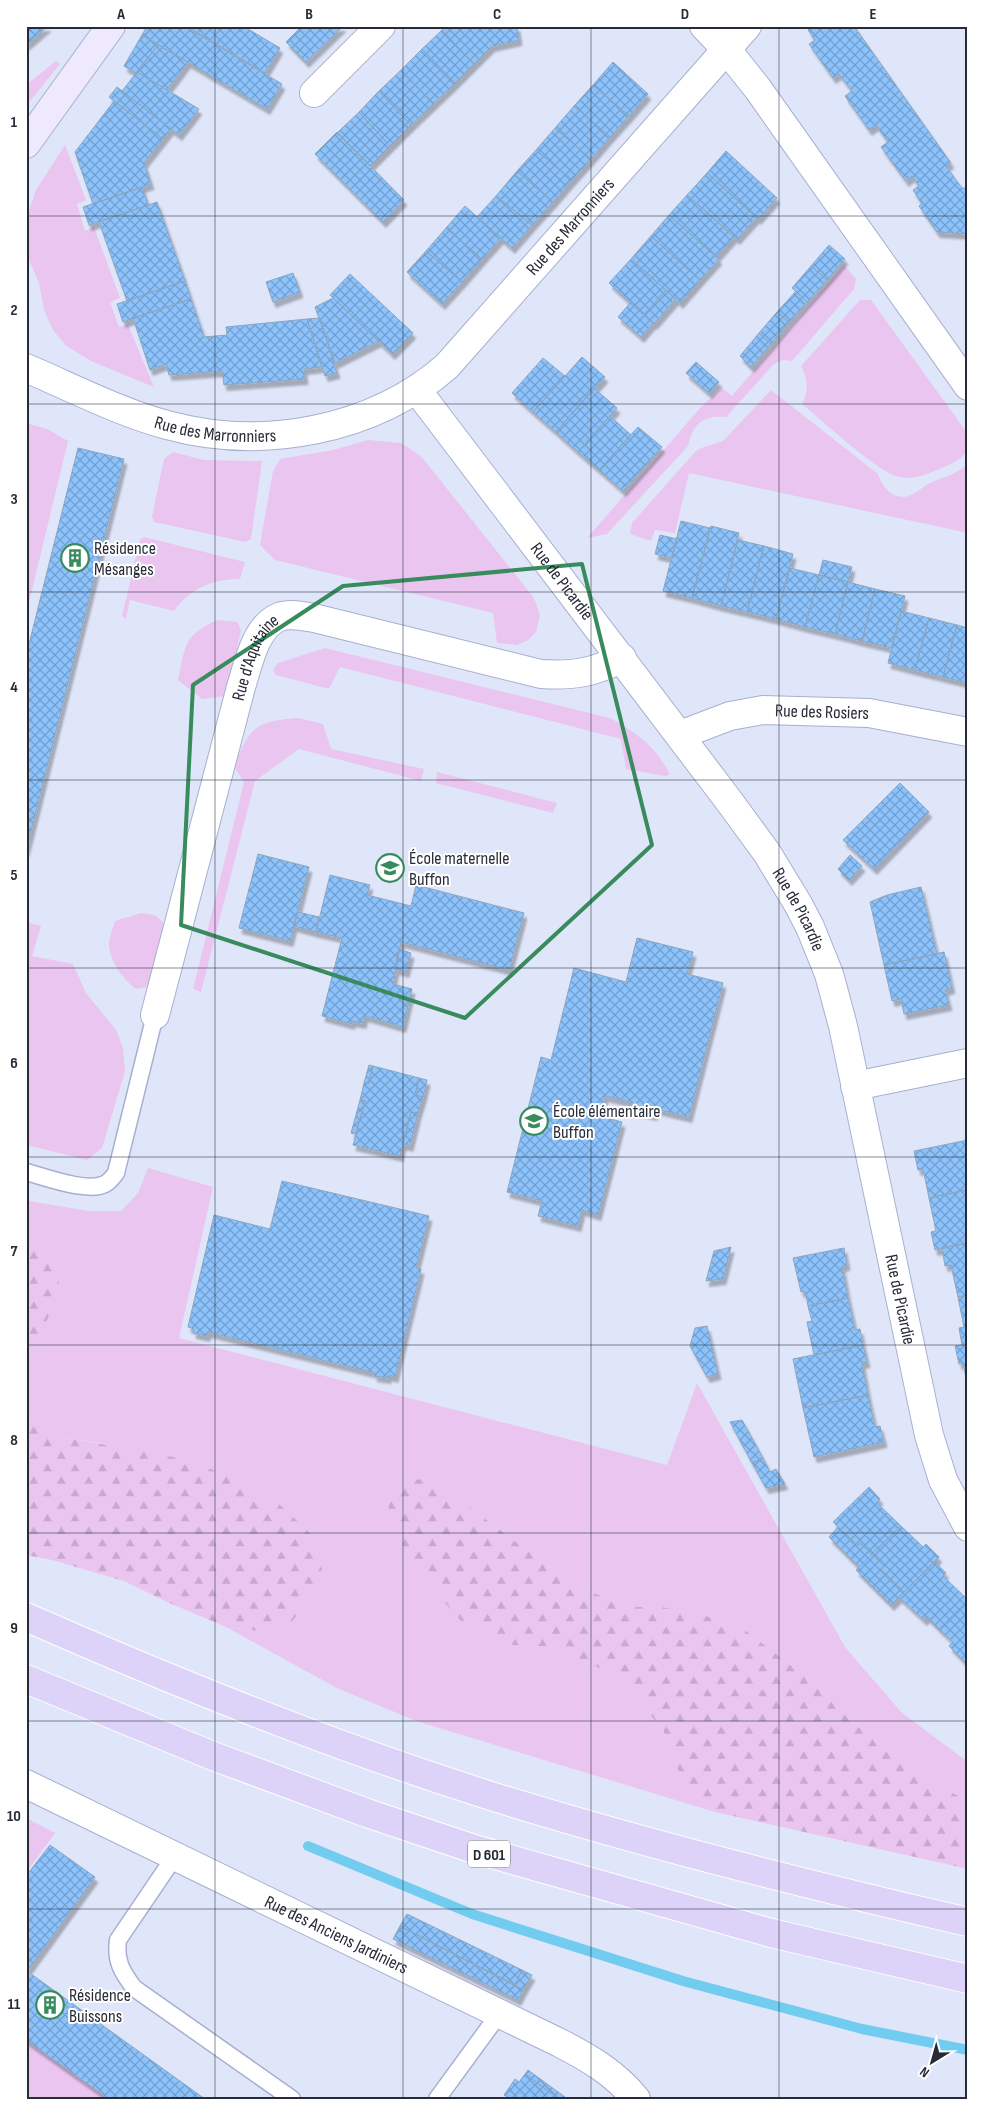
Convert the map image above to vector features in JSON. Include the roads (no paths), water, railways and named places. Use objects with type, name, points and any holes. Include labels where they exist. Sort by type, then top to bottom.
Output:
[{"type":"main road","points":[[26,1617],[200,1691],[354,1749],[491,1796],[708,1858],[968,1922]]},
{"type":"main road","name":"D 601","points":[[26,1679],[221,1759],[360,1811],[474,1849],[771,1932],[968,1979]]},
{"type":"street","points":[[26,144],[111,26]]},
{"type":"street","points":[[314,93],[381,26]]},
{"type":"street","points":[[704,26],[727,50],[758,89],[965,377]]},
{"type":"street","name":"Rue des Marronniers","points":[[26,368],[148,419],[186,430],[234,436],[283,435],[318,428],[360,416],[417,390],[447,366],[747,26]]},
{"type":"street","name":"Rue de Picardie","points":[[417,390],[622,658],[767,853],[810,927],[836,999],[929,1434],[943,1480],[968,1527]]},
{"type":"street","name":"Rue d'Aquitaine","points":[[155,1015],[241,687],[254,649],[270,623],[279,617],[289,615],[307,616],[541,674],[576,675],[592,672],[622,658]]},
{"type":"street","name":"Rue des Rosiers","points":[[680,735],[730,716],[763,710],[869,713],[968,732]]},
{"type":"street","points":[[856,1086],[968,1063]]},
{"type":"street","name":"Rue des Anciens Jardiniers","points":[[26,1784],[560,2043],[599,2064],[626,2087],[636,2099]]},
{"type":"lane","points":[[26,1172],[81,1186],[93,1187],[104,1185],[116,1173],[155,1015]]},
{"type":"lane","points":[[175,1856],[118,1940],[116,1952],[122,1971],[134,1988],[292,2099]]},
{"type":"lane","points":[[437,2099],[499,2014]]},
{"type":"waterway","points":[[308,1846],[472,1914],[683,1981],[862,2029],[968,2050]]},
{"type":"place","name":"Résidence Mésanges","points":[[75,558]]},
{"type":"place","name":"École maternelle Buffon","points":[[390,868]]},
{"type":"place","name":"École élémentaire Buffon","points":[[534,1121]]},
{"type":"place","name":"Résidence Buissons","points":[[50,2005]]}]
